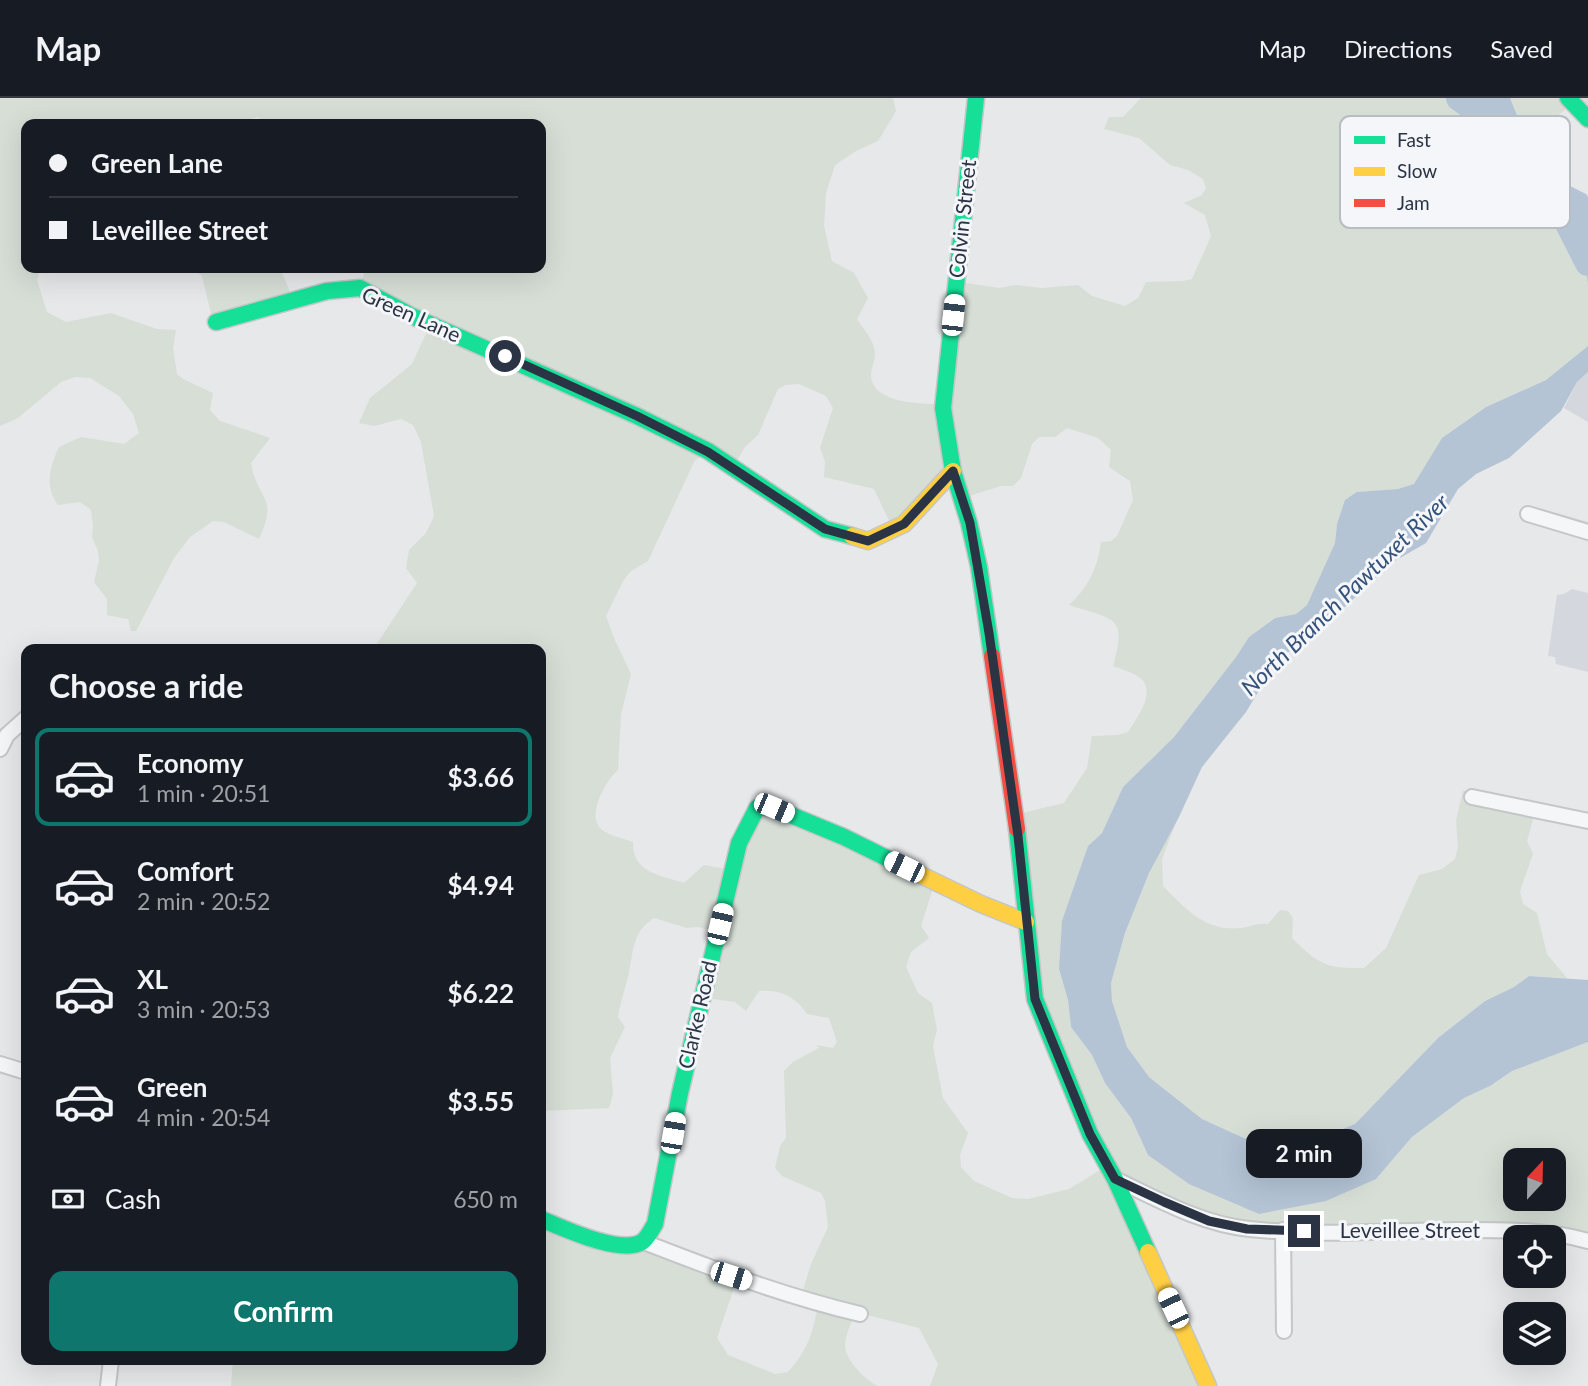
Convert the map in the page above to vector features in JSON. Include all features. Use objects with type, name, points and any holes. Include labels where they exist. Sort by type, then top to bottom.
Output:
[{"type":"street","name":"Colvin Street","points":[[976,98],[943,408],[953,471],[970,523],[979,567],[1018,836],[1035,999],[1090,1134],[1115,1179],[1208,1386]]},
{"type":"street","points":[[1569,98],[1588,118]]},
{"type":"street","name":"Green Lane","points":[[216,322],[327,291],[360,288],[412,316],[637,416],[708,452],[825,529],[868,541],[904,524],[953,471]]},
{"type":"street","points":[[1528,514],[1588,532]]},
{"type":"street","points":[[0,748],[8,735],[21,723]]},
{"type":"street","points":[[1472,797],[1588,821]]},
{"type":"street","name":"Clarke Road","points":[[644,1242],[655,1224],[680,1093],[739,843],[757,808],[774,808],[844,837],[970,899],[1026,922]]},
{"type":"street","points":[[0,1064],[21,1070]]},
{"type":"street","name":"Leveillee Street","points":[[1115,1179],[1209,1221],[1247,1229],[1542,1232],[1588,1241]]},
{"type":"street","points":[[546,1221],[602,1241],[631,1247],[644,1242],[776,1292],[860,1314]]},
{"type":"street","points":[[1283,1230],[1284,1331]]},
{"type":"street","points":[[108,1386],[110,1365]]},
{"type":"shaded area","points":[[0,98],[893,98],[896,111],[878,141],[835,165],[826,193],[824,226],[832,261],[854,273],[868,298],[857,319],[874,348],[871,376],[874,385],[889,397],[924,404],[943,404],[960,282],[999,288],[1015,285],[1042,288],[1078,285],[1092,296],[1125,306],[1138,298],[1146,282],[1192,279],[1211,236],[1205,215],[1184,203],[1202,195],[1206,188],[1203,179],[1188,170],[1170,165],[1139,138],[1104,129],[1109,117],[1123,117],[1141,98],[1464,98],[1484,116],[1340,116],[1340,228],[1570,228],[1570,225],[1583,251],[1588,284],[1588,346],[1546,380],[1486,407],[1442,438],[1415,484],[1398,489],[1357,492],[1337,524],[1335,543],[1307,605],[1296,614],[1275,618],[1249,637],[1174,737],[1123,787],[1102,833],[1088,846],[1059,969],[1068,1000],[1071,1027],[1092,1055],[1105,1083],[1131,1118],[1148,1155],[1376,1179],[1412,1137],[1464,1098],[1490,1086],[1512,1071],[1588,1042],[1588,1239],[1566,1238],[1566,1225],[1503,1225],[1503,1236],[1246,1228],[1125,1182],[1210,1386],[930,1386],[938,1364],[919,1328],[855,1312],[845,1344],[846,1350],[856,1368],[878,1386],[231,1386],[233,1365],[546,1365],[546,1219],[738,1276],[717,1338],[728,1355],[775,1374],[788,1372],[809,1341],[814,1324],[818,1304],[801,1297],[811,1264],[828,1227],[825,1201],[821,1193],[782,1176],[775,1168],[780,1146],[786,1138],[784,1071],[793,1062],[819,1048],[816,1045],[833,1048],[837,1042],[829,1018],[807,1014],[792,998],[780,993],[759,991],[746,1011],[735,1002],[706,998],[717,932],[698,927],[687,928],[654,918],[642,929],[633,948],[618,1017],[625,1027],[610,1058],[613,1094],[609,1108],[546,1111],[546,644],[377,644],[417,583],[406,568],[409,550],[426,533],[434,516],[421,442],[413,425],[401,419],[374,426],[359,423],[370,398],[412,364],[430,325],[360,286],[364,273],[546,273],[546,119],[21,119],[21,273],[39,273],[37,280],[47,312],[66,322],[111,313],[157,329],[176,330],[173,348],[177,374],[213,393],[210,410],[220,421],[270,438],[251,463],[267,506],[265,525],[259,539],[224,522],[213,521],[190,537],[174,558],[136,631],[131,631],[128,619],[107,615],[107,599],[94,582],[99,561],[92,537],[91,510],[80,502],[58,505],[51,491],[50,476],[59,447],[81,437],[124,444],[139,433],[133,414],[119,396],[90,378],[75,377],[61,382],[18,418],[0,426]],"holes":[[[799,384],[826,396],[833,408],[820,448],[825,462],[824,477],[874,489],[892,527],[957,478],[966,497],[1001,486],[1013,486],[1021,478],[1032,444],[1039,437],[1055,437],[1067,428],[1098,438],[1111,450],[1109,467],[1130,481],[1133,500],[1117,536],[1111,541],[1101,542],[1091,576],[1082,592],[1069,605],[1106,617],[1113,622],[1119,637],[1113,666],[1136,675],[1144,683],[1147,690],[1144,704],[1128,732],[1092,736],[1087,768],[1064,803],[1018,814],[1048,1030],[1107,1166],[1069,1189],[1028,1199],[1012,1198],[974,1181],[961,1167],[960,1155],[968,1133],[943,1098],[933,1046],[937,1030],[932,1003],[918,993],[906,967],[911,952],[929,938],[921,926],[935,882],[763,807],[732,870],[704,865],[684,883],[649,871],[637,860],[633,842],[608,833],[597,823],[599,798],[618,770],[621,714],[631,674],[606,616],[623,581],[631,571],[648,561],[695,460],[709,453],[735,464],[745,447],[758,435],[778,389]]]},
{"type":"shaded area","points":[[1510,98],[1588,98],[1588,115],[1574,102],[1557,116],[1518,116]]},
{"type":"shaded area","points":[[198,273],[282,273],[293,299],[213,322],[202,276]]},
{"type":"shaded area","points":[[1588,372],[1588,422],[1564,408],[1577,382]]},
{"type":"shaded area","points":[[1572,589],[1588,593],[1588,672],[1556,664],[1555,657],[1548,656],[1557,595]]},
{"type":"shaded area","points":[[1463,790],[1535,812],[1527,841],[1533,854],[1520,891],[1523,904],[1537,913],[1547,954],[1567,978],[1529,976],[1514,987],[1485,1001],[1438,1038],[1355,1124],[1305,1144],[1255,1143],[1202,1119],[1149,1077],[1127,1047],[1112,1001],[1111,983],[1125,933],[1149,873],[1178,817],[1162,859],[1163,886],[1188,910],[1207,923],[1228,928],[1268,924],[1280,910],[1288,911],[1293,918],[1292,938],[1309,954],[1332,966],[1364,968],[1386,948],[1419,875],[1442,869],[1455,859],[1458,847],[1456,821]]},
{"type":"water","points":[[1464,98],[1510,98],[1517,116],[1484,116]]},
{"type":"water","points":[[1570,186],[1588,197],[1588,284],[1583,251],[1570,225]]},
{"type":"water","points":[[1588,346],[1588,372],[1577,382],[1561,411],[1509,458],[1476,474],[1458,489],[1426,543],[1393,562],[1308,641],[1283,655],[1272,669],[1246,712],[1202,767],[1149,873],[1125,933],[1111,983],[1112,1001],[1127,1047],[1149,1077],[1202,1119],[1255,1143],[1305,1144],[1355,1124],[1438,1038],[1485,1001],[1514,987],[1529,976],[1588,980],[1588,1042],[1512,1071],[1490,1086],[1464,1098],[1412,1137],[1376,1179],[1326,1201],[1259,1214],[1189,1184],[1148,1155],[1131,1118],[1105,1083],[1092,1055],[1071,1027],[1068,1000],[1059,969],[1062,921],[1088,846],[1102,833],[1123,787],[1174,737],[1249,637],[1275,618],[1296,614],[1307,605],[1335,543],[1337,524],[1345,500],[1357,492],[1398,489],[1414,484],[1442,438],[1486,407],[1546,380]]},
{"type":"waterway","name":"North Branch Pawtuxet River","points":[[1459,98],[1485,116]]},
{"type":"waterway","name":"North Branch Pawtuxet River","points":[[1570,228],[1588,263]]},
{"type":"traffic: fast","points":[[976,98],[943,408],[953,471],[979,567],[992,656]]},
{"type":"traffic: fast","points":[[1568,98],[1588,119]]},
{"type":"traffic: fast","points":[[216,322],[327,291],[360,288],[412,316],[637,416],[708,451],[825,529],[852,536]]},
{"type":"traffic: fast","points":[[546,1221],[591,1239],[620,1245],[642,1242],[655,1224],[680,1093],[739,843],[757,808],[774,808],[844,837],[921,875]]},
{"type":"traffic: fast","points":[[1017,829],[1035,999],[1090,1134],[1115,1179],[1148,1252]]},
{"type":"traffic: slow","points":[[852,536],[868,541],[904,524],[953,471]]},
{"type":"traffic: slow","points":[[921,875],[1026,922]]},
{"type":"traffic: slow","points":[[1148,1252],[1208,1386]]},
{"type":"traffic: jam","points":[[992,656],[1017,829]]},
{"type":"route","points":[[505,356],[637,416],[708,452],[825,529],[868,541],[904,524],[953,471],[970,523],[979,567],[1018,836],[1035,999],[1090,1134],[1115,1179],[1164,1202],[1209,1221],[1247,1229],[1304,1231]]}]
